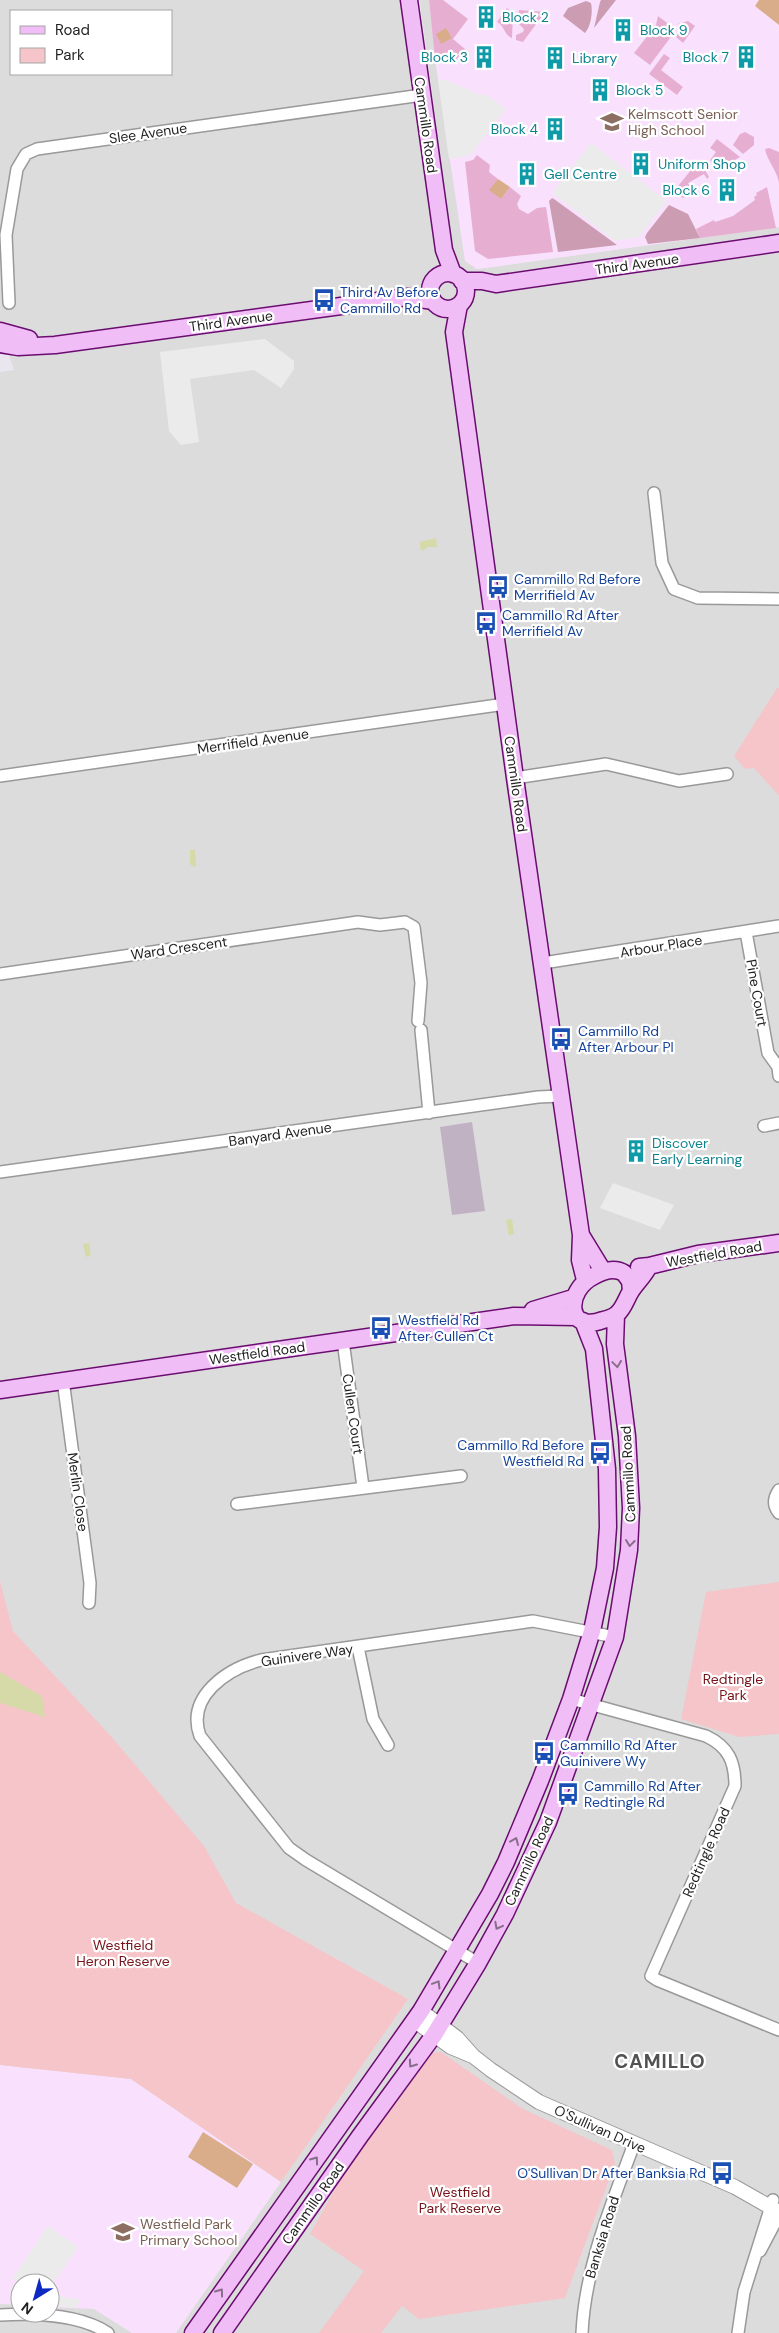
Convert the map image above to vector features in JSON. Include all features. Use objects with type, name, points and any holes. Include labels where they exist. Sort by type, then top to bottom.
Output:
[{"type":"main road","name":"Cammillo Road","points":[[409,0],[447,279]]},
{"type":"main road","name":"Third Avenue","points":[[461,303],[496,284],[779,243]]},
{"type":"main road","name":"Third Avenue","points":[[0,344],[18,346],[56,344],[407,297],[447,279],[482,281],[496,284]]},
{"type":"main road","points":[[447,279],[466,290],[461,303],[450,309],[437,304],[430,292],[447,279]]},
{"type":"main road","name":"Third Avenue","points":[[407,297],[437,304]]},
{"type":"main road","name":"Cammillo Road","points":[[461,303],[454,332],[515,778],[581,1236],[580,1260],[584,1280]]},
{"type":"main road","name":"Cammillo Road","points":[[437,304],[454,332]]},
{"type":"main road","name":"Third Avenue","points":[[0,331],[56,344]]},
{"type":"main road","name":"Cammillo Road","points":[[581,1236],[603,1271]]},
{"type":"main road","name":"Westfield Road","points":[[621,1271],[698,1254],[779,1243]]},
{"type":"main road","name":"Westfield Road","points":[[631,1291],[643,1278],[649,1266]]},
{"type":"main road","points":[[603,1271],[621,1271],[629,1278],[631,1291],[626,1303],[616,1316],[600,1322],[579,1319],[572,1307],[573,1298],[584,1280],[603,1271]]},
{"type":"main road","name":"Westfield Road","points":[[0,1390],[514,1316],[573,1298]]},
{"type":"main road","name":"Westfield Road","points":[[514,1316],[579,1319]]},
{"type":"main road","name":"Cammillo Road","points":[[222,2333],[437,2030],[505,1914],[548,1822],[592,1705],[615,1637],[631,1531],[627,1436],[615,1344],[616,1316]]},
{"type":"main road","name":"Cammillo Road","points":[[193,2333],[418,2016],[457,1951],[506,1862],[571,1699],[592,1631],[605,1568],[608,1527],[607,1469],[594,1349],[579,1319]]},
{"type":"street","name":"Slee Avenue","points":[[8,303],[6,235],[17,169],[26,154],[37,148],[422,95]]},
{"type":"street","points":[[654,493],[662,563],[674,589],[698,598],[779,598]]},
{"type":"street","name":"Merrifield Avenue","points":[[0,776],[505,704]]},
{"type":"street","points":[[515,778],[606,764],[679,781],[727,774]]},
{"type":"street","name":"Ward Crescent","points":[[0,974],[358,922],[380,925],[405,922],[414,927],[421,983],[419,1026],[430,1113]]},
{"type":"street","name":"Arbour Place","points":[[543,963],[779,926]]},
{"type":"street","name":"Pine Court","points":[[746,932],[768,1053],[778,1067],[779,1076]]},
{"type":"street","name":"Banyard Avenue","points":[[0,1172],[538,1097],[560,1096]]},
{"type":"street","points":[[764,1126],[779,1123]]},
{"type":"street","name":"Cullen Court","points":[[343,1341],[363,1487]]},
{"type":"street","name":"Merlin Close","points":[[63,1380],[90,1583],[89,1604]]},
{"type":"street","points":[[237,1504],[461,1476]]},
{"type":"street","points":[[779,1490],[774,1500],[774,1507],[779,1513]]},
{"type":"street","name":"Guinivere Way","points":[[478,1963],[293,1851],[200,1736],[197,1727],[196,1710],[204,1696],[220,1680],[240,1667],[261,1660],[534,1620],[615,1637]]},
{"type":"street","points":[[358,1647],[373,1719],[388,1746]]},
{"type":"street","name":"Redtingle Road","points":[[571,1699],[706,1736],[718,1743],[728,1753],[735,1767],[735,1786],[651,1976],[779,2030]]},
{"type":"street","name":"O'Sullivan Drive","points":[[418,2016],[437,2030],[457,2038],[473,2056],[510,2084],[539,2102],[735,2187],[752,2188],[776,2208]]},
{"type":"street","name":"Banksia Road","points":[[582,2333],[585,2300],[596,2247],[634,2144]]},
{"type":"street","points":[[738,2333],[744,2292],[757,2254],[761,2232],[776,2208]]},
{"type":"street","points":[[0,2315],[47,2316],[88,2322],[108,2333]]},
{"type":"shaded area","points":[[0,0],[429,0],[477,269],[779,227],[779,2333],[0,2333],[0,372],[14,370],[0,329]]},
{"type":"shaded area","points":[[416,0],[420,0],[436,122],[433,127]]},
{"type":"shaded area","name":"Kelmscott Senior High School","points":[[429,0],[779,0],[779,227],[477,269],[465,261],[435,59]]},
{"type":"shaded area","points":[[429,0],[443,0],[468,19],[453,39],[465,49],[456,60],[435,59]]},
{"type":"shaded area","points":[[601,0],[616,0],[594,28],[600,2]]},
{"type":"shaded area","points":[[759,0],[779,0],[779,25],[755,6]]},
{"type":"shaded area","points":[[586,1],[591,3],[592,10],[590,23],[585,33],[563,16],[568,8]]},
{"type":"shaded area","points":[[507,8],[513,13],[512,38],[507,35],[502,26],[497,22]]},
{"type":"shaded area","points":[[519,10],[545,12],[523,42],[516,40],[516,35],[523,32],[524,29],[517,22]]},
{"type":"shaded area","points":[[658,16],[670,25],[673,34],[650,65],[634,53],[656,25]]},
{"type":"shaded area","points":[[688,21],[695,26],[683,43],[676,37],[679,32],[678,24]]},
{"type":"shaded area","points":[[446,28],[452,38],[441,44],[436,34]]},
{"type":"shaded area","points":[[664,54],[670,58],[661,70],[683,87],[677,95],[649,74]]},
{"type":"shaded area","points":[[443,79],[486,95],[506,109],[471,155],[449,159],[438,80]]},
{"type":"shaded area","points":[[745,132],[754,137],[754,145],[743,154],[733,145],[740,134]]},
{"type":"shaded area","points":[[717,139],[740,157],[716,171],[710,160],[716,152],[710,148]]},
{"type":"shaded area","points":[[591,143],[667,201],[639,237],[615,241],[552,193]]},
{"type":"shaded area","points":[[769,148],[779,152],[779,183],[766,153],[765,149]]},
{"type":"shaded area","points":[[477,155],[490,165],[489,172],[498,179],[490,190],[501,199],[510,187],[521,196],[517,204],[519,209],[528,214],[537,208],[546,207],[553,252],[488,259],[475,251],[465,162],[473,160]]},
{"type":"shaded area","points":[[699,160],[709,177],[707,179],[704,174],[688,183],[692,190],[689,192],[690,194],[683,198],[674,191]]},
{"type":"shaded area","points":[[498,179],[510,187],[501,199],[489,190]]},
{"type":"shaded area","points":[[767,187],[776,228],[700,238],[696,229],[714,220],[715,222],[733,216],[755,200],[756,193]]},
{"type":"shaded area","points":[[552,198],[617,245],[558,252],[549,201]]},
{"type":"shaded area","points":[[669,205],[688,214],[700,238],[648,244],[645,237],[647,233]]},
{"type":"shaded area","points":[[265,339],[294,361],[294,369],[281,388],[254,370],[190,379],[199,442],[181,445],[169,431],[160,352]]},
{"type":"shaded area","points":[[436,538],[437,547],[428,547],[422,551],[420,542]]},
{"type":"shaded area","points":[[190,850],[195,850],[196,866],[194,867],[190,864]]},
{"type":"shaded area","points":[[472,1122],[485,1211],[452,1215],[440,1127]]},
{"type":"shaded area","points":[[613,1183],[674,1205],[660,1230],[600,1208]]},
{"type":"shaded area","points":[[512,1219],[514,1234],[509,1236],[506,1220]]},
{"type":"shaded area","points":[[89,1243],[91,1255],[86,1257],[83,1244]]},
{"type":"shaded area","points":[[0,1672],[42,1696],[45,1717],[0,1703]]},
{"type":"shaded area","name":"Westfield Park Primary School","points":[[0,2065],[131,2079],[281,2182],[176,2333],[132,2333],[94,2309],[60,2307],[60,2273],[10,2273],[10,2304],[0,2304]]},
{"type":"shaded area","points":[[203,2132],[253,2164],[237,2188],[188,2157]]},
{"type":"shaded area","points":[[48,2226],[78,2247],[60,2273],[16,2273]]},
{"type":"shaded area","points":[[60,2297],[81,2300],[75,2308],[60,2306]]},
{"type":"green space","points":[[777,688],[779,688],[779,796],[754,768],[745,769],[734,756]]},
{"type":"green space","name":"Westfield Heron Reserve","points":[[0,1581],[13,1631],[109,1734],[204,1846],[236,1903],[408,1999],[281,2182],[131,2079],[0,2065]]},
{"type":"green space","name":"Redtingle Park","points":[[779,1582],[779,1734],[739,1737],[681,1719],[706,1592]]},
{"type":"green space","name":"Westfield Park Reserve","points":[[441,2052],[523,2109],[612,2150],[615,2164],[565,2298],[419,2319],[402,2306],[381,2333],[319,2333],[364,2271],[310,2234],[345,2171],[432,2053]]},
{"type":"place","name":"Block 2","points":[[486,17]]},
{"type":"place","name":"Block 9","points":[[623,30]]},
{"type":"place","name":"Block 3","points":[[484,57]]},
{"type":"place","name":"Block 7","points":[[746,57]]},
{"type":"place","name":"Library","points":[[555,58]]},
{"type":"place","name":"Block 5","points":[[600,90]]},
{"type":"place","name":"Kelmscott Senior High School","points":[[612,122]]},
{"type":"place","name":"Block 4","points":[[555,129]]},
{"type":"place","name":"Uniform Shop","points":[[641,164]]},
{"type":"place","name":"Gell Centre","points":[[527,174]]},
{"type":"place","name":"Block 6","points":[[727,190]]},
{"type":"place","name":"Third Av Before Cammillo Rd","points":[[324,300]]},
{"type":"place","name":"Cammillo Rd Before Merrifield Av","points":[[498,587]]},
{"type":"place","name":"Cammillo Rd After Merrifield Av","points":[[486,623]]},
{"type":"place","name":"Cammillo Rd After Arbour Pl","points":[[561,1039]]},
{"type":"place","name":"Discover Early Learning","points":[[636,1151]]},
{"type":"place","name":"Westfield Rd After Cullen Ct","points":[[381,1328]]},
{"type":"place","name":"Cammillo Rd Before Westfield Rd","points":[[600,1453]]},
{"type":"place","name":"Cammillo Rd After Guinivere Wy","points":[[544,1753]]},
{"type":"place","name":"Cammillo Rd After Redtingle Rd","points":[[568,1794]]},
{"type":"place","name":"O'Sullivan Dr After Banksia Rd","points":[[722,2173]]},
{"type":"place","name":"Westfield Park Primary School","points":[[123,2232]]},
{"type":"district","name":"CAMILLO","points":[[660,2061]]}]
